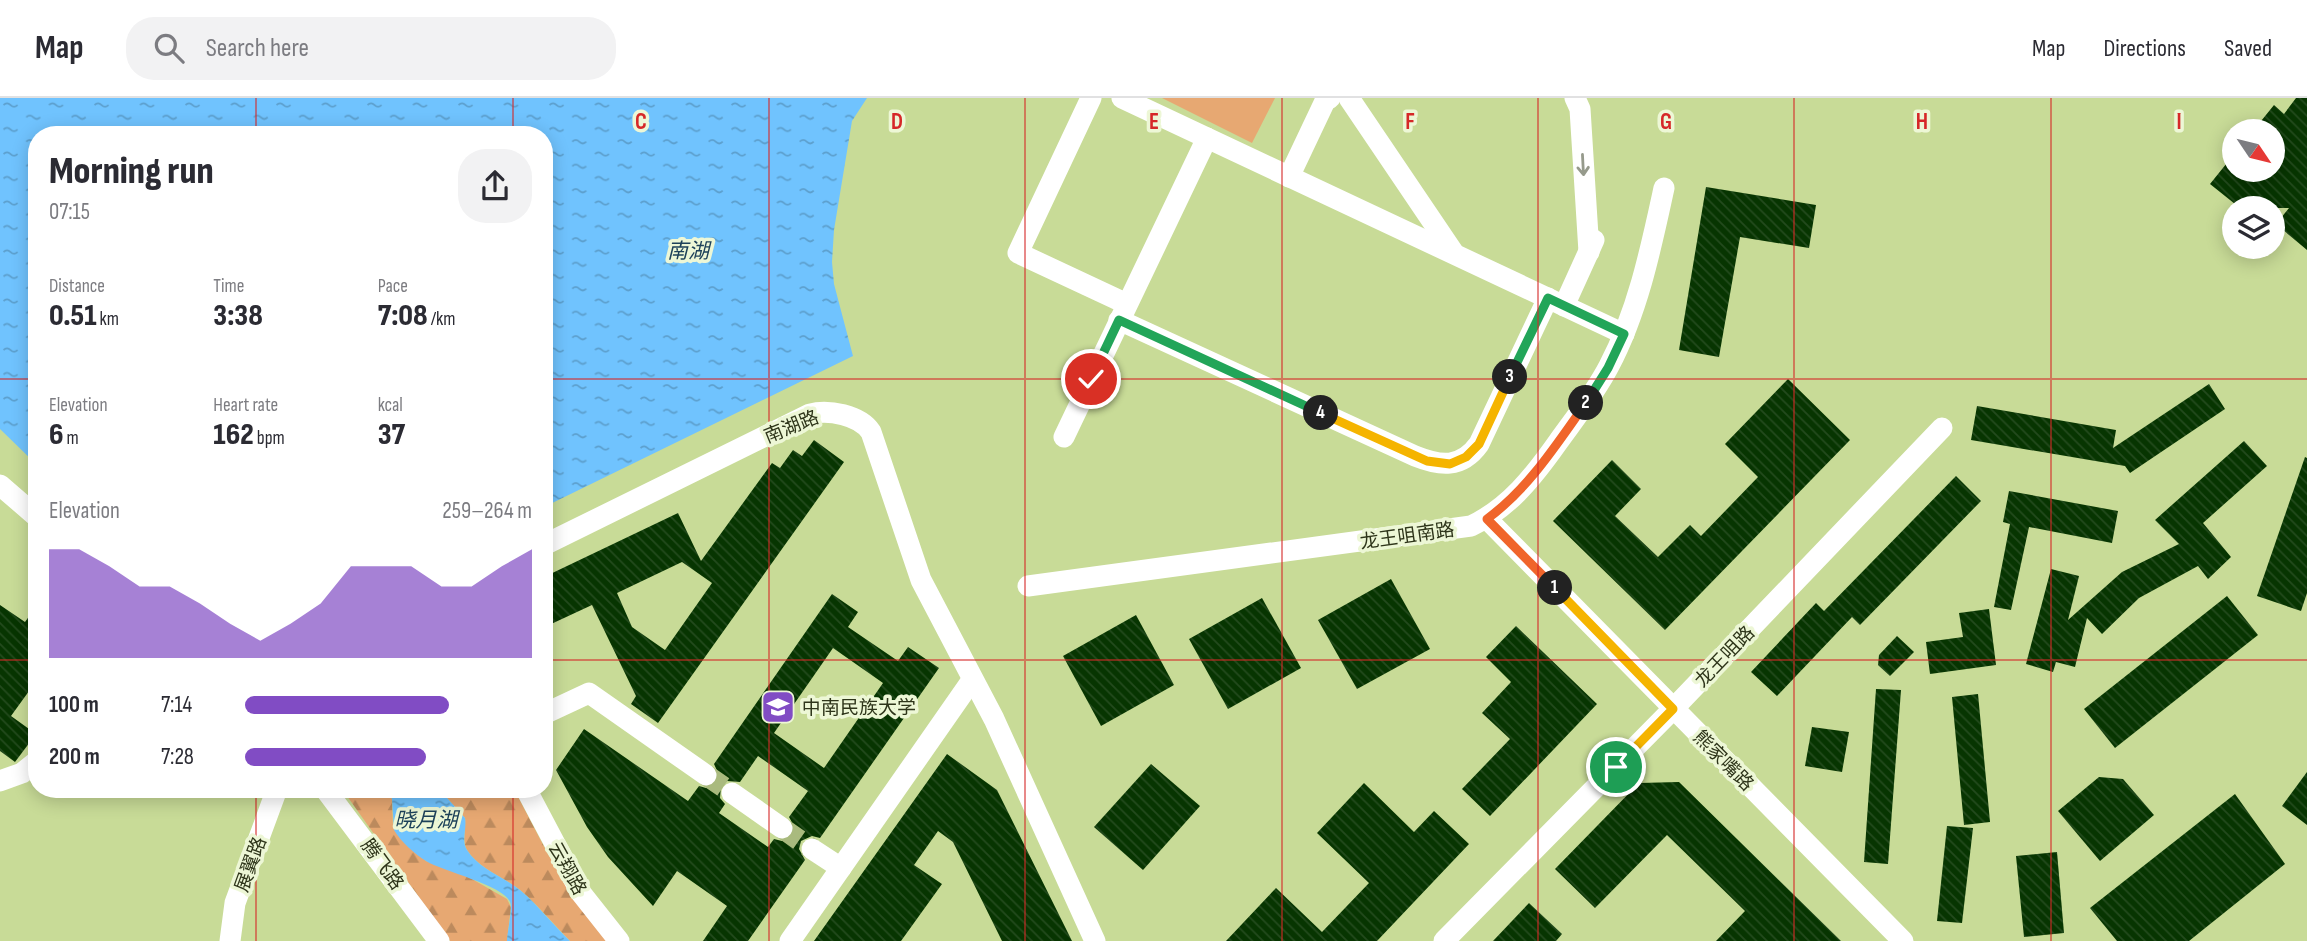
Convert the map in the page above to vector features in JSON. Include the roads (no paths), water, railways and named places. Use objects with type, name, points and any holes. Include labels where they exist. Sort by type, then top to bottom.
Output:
[{"type":"street","points":[[1091,98],[1018,253],[1123,312],[1434,464],[1450,464],[1466,457],[1479,444],[1556,302],[1589,252],[1601,225]]},
{"type":"street","points":[[1122,98],[1624,334]]},
{"type":"street","points":[[1289,177],[1325,101],[1330,98]]},
{"type":"street","points":[[1349,98],[1454,254]]},
{"type":"street","points":[[1575,98],[1580,109],[1589,252]]},
{"type":"street","points":[[1064,437],[1206,138]]},
{"type":"street","name":"龙王咀南路","points":[[1028,586],[1471,526],[1487,519],[1506,505],[1536,473],[1608,368],[1624,334],[1649,258],[1664,188]]},
{"type":"street","name":"南湖路","points":[[553,541],[810,414],[825,412],[860,421],[871,432],[921,579],[993,719],[1095,941]]},
{"type":"street","name":"龙王咀路","points":[[1444,941],[1673,709],[1942,428]]},
{"type":"street","points":[[0,485],[28,509]]},
{"type":"street","name":"熊家嘴路","points":[[1487,519],[1903,941]]},
{"type":"street","points":[[790,941],[972,680]]},
{"type":"street","points":[[553,710],[589,693],[706,775]]},
{"type":"street","points":[[0,781],[28,768]]},
{"type":"street","points":[[732,793],[782,828]]},
{"type":"street","name":"展翼路","points":[[230,941],[235,903],[275,798]]},
{"type":"street","name":"腾飞路","points":[[332,798],[439,941]]},
{"type":"street","name":"云翔路","points":[[531,798],[580,893],[619,941]]},
{"type":"street","points":[[812,849],[841,868]]},
{"type":"water","name":"南湖","points":[[0,98],[867,98],[852,121],[834,230],[832,262],[834,284],[853,356],[553,503],[553,126],[28,126],[28,456],[0,429]]},
{"type":"water","name":"晓月湖","points":[[447,798],[465,818],[464,843],[472,857],[520,890],[570,941],[507,941],[510,902],[496,890],[434,865],[408,847],[394,830],[392,799]]},
{"type":"tunnel","points":[[706,775],[732,793]]},
{"type":"tunnel","points":[[782,828],[812,849]]},
{"type":"place","name":"中南民族大学","points":[[778,707]]}]
